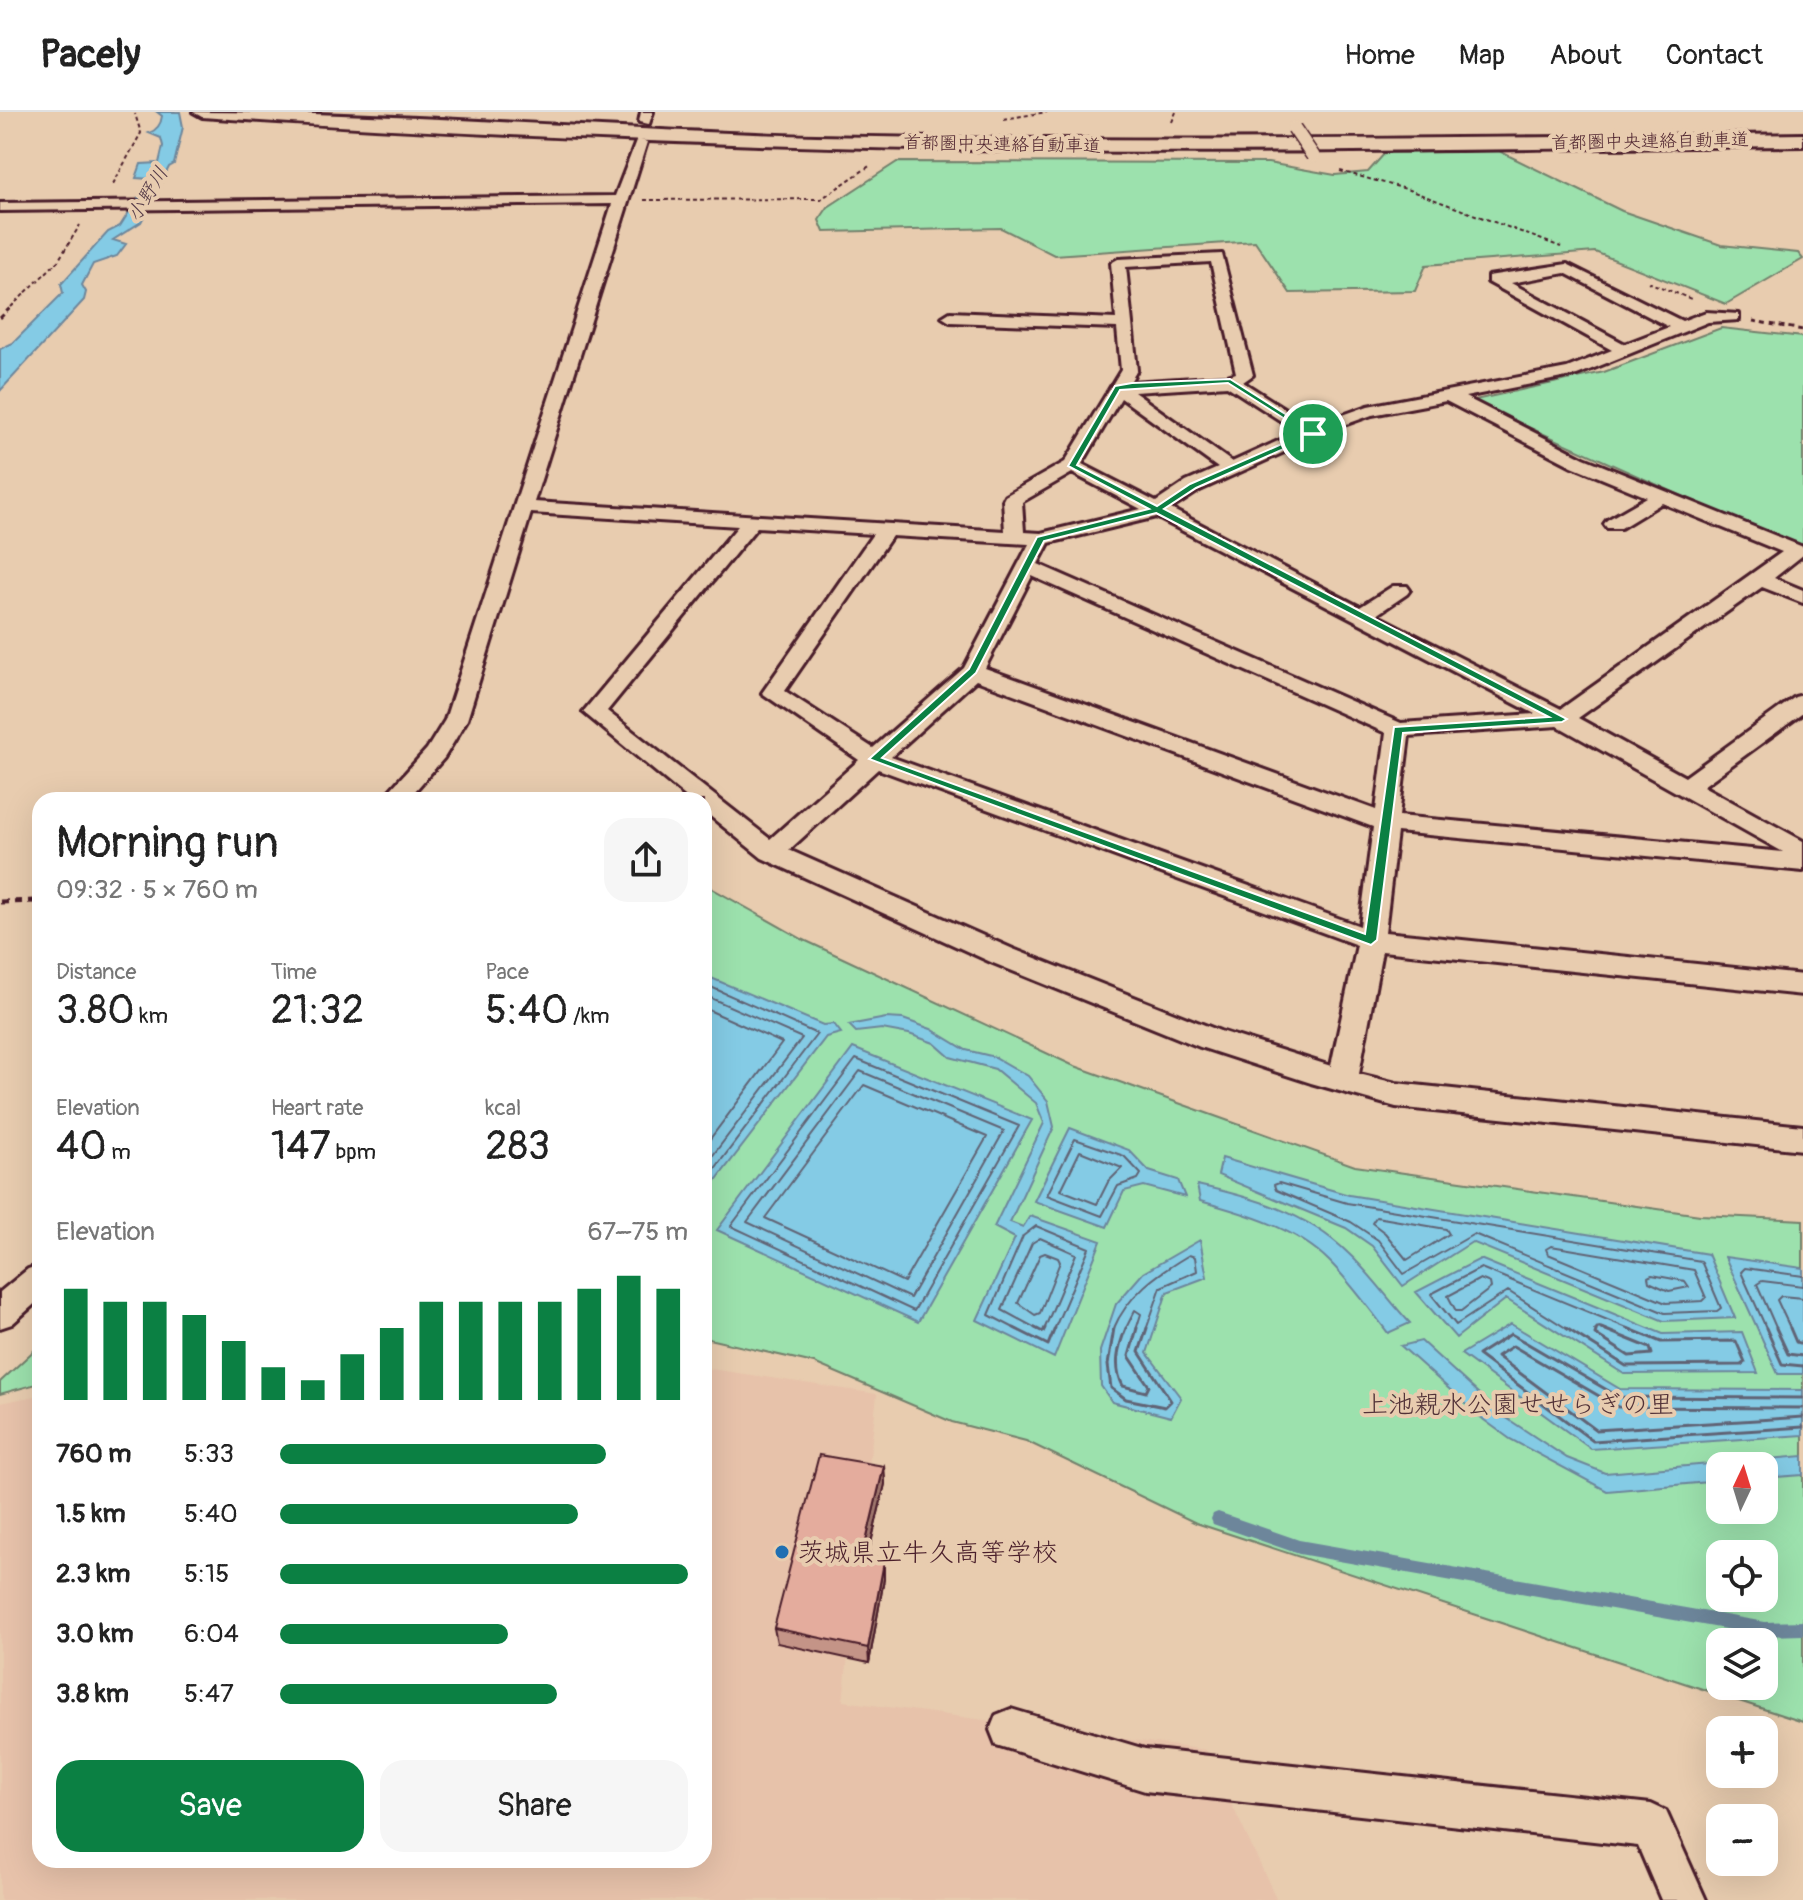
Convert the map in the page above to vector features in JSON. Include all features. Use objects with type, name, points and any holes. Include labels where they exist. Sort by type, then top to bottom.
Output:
[{"type":"highway","name":"首都圏中央連絡自動車道","points":[[202,112],[528,131],[872,143],[1265,146],[1803,140]]},
{"type":"highway","name":"首都圏中央連絡自動車道","points":[[328,112],[611,127],[965,136],[1307,137],[1803,131]]},
{"type":"street","points":[[1294,128],[1313,156]]},
{"type":"street","points":[[400,792],[436,753],[456,720],[641,142]]},
{"type":"street","points":[[0,207],[620,200]]},
{"type":"street","points":[[1015,538],[1012,500],[1072,466],[1118,388],[1129,370],[1118,263],[1217,257],[1245,375],[1230,381],[1118,388]]},
{"type":"street","points":[[1497,281],[1567,268],[1681,327]]},
{"type":"street","points":[[1482,273],[1624,350]]},
{"type":"street","points":[[950,317],[974,313],[1124,324]]},
{"type":"street","points":[[525,507],[1041,539],[1157,510],[1193,486],[1368,411],[1571,372],[1706,317],[1734,317]]},
{"type":"street","points":[[1230,381],[1313,434]]},
{"type":"street","points":[[1118,388],[1231,469]]},
{"type":"street","points":[[1027,567],[1398,730],[1562,719],[1796,551],[1578,462],[1449,396]]},
{"type":"street","points":[[1072,466],[1562,719],[1803,852]]},
{"type":"street","points":[[1614,524],[1661,496]]},
{"type":"street","points":[[695,792],[594,712],[752,521]]},
{"type":"street","points":[[886,530],[773,693],[874,759],[1371,940],[1803,985]]},
{"type":"street","points":[[771,852],[973,671],[1041,539]]},
{"type":"street","points":[[1760,579],[1803,597]]},
{"type":"street","points":[[1363,614],[1400,590]]},
{"type":"street","points":[[973,671],[1387,823],[1803,862]]},
{"type":"street","points":[[1686,787],[1803,702]]},
{"type":"street","points":[[1343,1081],[1371,940],[1398,730]]},
{"type":"street","points":[[712,805],[771,852],[1003,956],[1210,1039],[1343,1081],[1396,1095],[1803,1138]]},
{"type":"street","points":[[0,1313],[32,1286]]},
{"type":"street","points":[[1011,1730],[1145,1770],[1651,1826],[1684,1900]]},
{"type":"path","points":[[1313,156],[1320,165],[1406,189],[1568,249]]},
{"type":"path","points":[[620,200],[821,199],[878,160]]},
{"type":"path","points":[[1637,277],[1734,317],[1803,330]]},
{"type":"path","points":[[0,902],[32,901]]},
{"type":"shaded area","name":"茨城県立牛久高等学校","points":[[712,1369],[877,1394],[843,1701],[1206,1750],[1277,1900],[0,1900],[0,1403],[32,1397],[32,1868],[712,1868]]},
{"type":"green space","points":[[1499,151],[1622,211],[1721,245],[1798,253],[1803,259],[1726,304],[1595,252],[1426,265],[1415,291],[1290,293],[1255,241],[1054,255],[1001,228],[824,232],[819,220],[828,207],[897,162],[1268,163],[1335,175],[1368,172],[1385,153]]},
{"type":"green space","points":[[1721,328],[1803,337],[1803,550],[1470,401],[1604,372]]},
{"type":"green space","name":"上池親水公園せせらぎの里","points":[[712,888],[802,939],[1072,1065],[1355,1166],[1700,1215],[1803,1220],[1803,1722],[1736,1700],[1778,1700],[1778,1628],[1706,1628],[1706,1690],[1196,1523],[1026,1441],[952,1422],[814,1363],[712,1340]]},
{"type":"green space","points":[[32,1352],[32,1385],[0,1394],[0,1382]]},
{"type":"water","name":"小野川","points":[[157,112],[180,112],[183,127],[174,164],[169,167],[141,222],[113,240],[126,244],[117,256],[93,264],[82,285],[86,292],[84,300],[0,391],[0,349],[13,343],[63,293],[61,284],[108,232],[120,226],[150,179],[136,178],[141,164],[159,163],[163,146],[161,138],[149,133],[161,122],[162,116]]},
{"type":"water","points":[[712,978],[823,1025],[834,1024],[841,1033],[826,1037],[712,1186]]},
{"type":"water","points":[[886,1018],[903,1019],[931,1029],[966,1050],[995,1057],[1028,1076],[1048,1101],[1054,1127],[1010,1222],[1023,1227],[1030,1216],[1101,1241],[1054,1358],[977,1320],[1015,1238],[994,1227],[1044,1123],[1036,1103],[995,1069],[950,1057],[934,1043],[882,1029],[856,1032],[849,1025]]},
{"type":"water","points":[[853,1048],[1032,1120],[918,1322],[717,1230]]},
{"type":"water","points":[[1070,1128],[1129,1150],[1149,1171],[1178,1180],[1185,1197],[1144,1186],[1124,1191],[1107,1227],[1034,1201]]},
{"type":"water","points":[[1222,1158],[1349,1195],[1708,1254],[1735,1318],[1664,1321],[1472,1242],[1403,1286],[1372,1246],[1346,1228],[1218,1175]]},
{"type":"water","points":[[1197,1185],[1258,1201],[1314,1227],[1356,1261],[1410,1323],[1388,1333],[1345,1278],[1316,1249],[1269,1223],[1200,1201]]},
{"type":"water","points":[[1200,1240],[1207,1277],[1167,1292],[1147,1353],[1181,1398],[1171,1417],[1112,1402],[1101,1386],[1100,1351],[1116,1304],[1143,1273]]},
{"type":"water","points":[[1725,1257],[1803,1268],[1803,1374],[1778,1374]]},
{"type":"water","points":[[1480,1259],[1663,1334],[1742,1332],[1758,1373],[1624,1374],[1506,1299],[1456,1338],[1416,1292]]},
{"type":"water","points":[[1511,1324],[1620,1389],[1803,1390],[1803,1435],[1591,1449],[1461,1354]]},
{"type":"water","points":[[1421,1341],[1502,1415],[1567,1458],[1605,1473],[1706,1464],[1706,1482],[1607,1491],[1510,1439],[1484,1420],[1401,1346]]},
{"type":"water","points":[[1803,1456],[1803,1475],[1778,1477],[1778,1458]]},
{"type":"building","points":[[819,1455],[884,1466],[863,1554],[884,1562],[868,1648],[774,1628]]},
{"type":"waterway","points":[[1218,1519],[1299,1547],[1765,1629],[1803,1628]]},
{"type":"place","name":"茨城県立牛久高等学校","points":[[782,1552]]},
{"type":"route","points":[[1313,434],[1193,486],[1157,510],[1124,521],[1041,539],[973,671],[874,759],[1371,940],[1398,730],[1562,719],[1363,614],[1180,520],[1157,510],[1072,466],[1118,388],[1132,385],[1230,381],[1313,434]]}]
